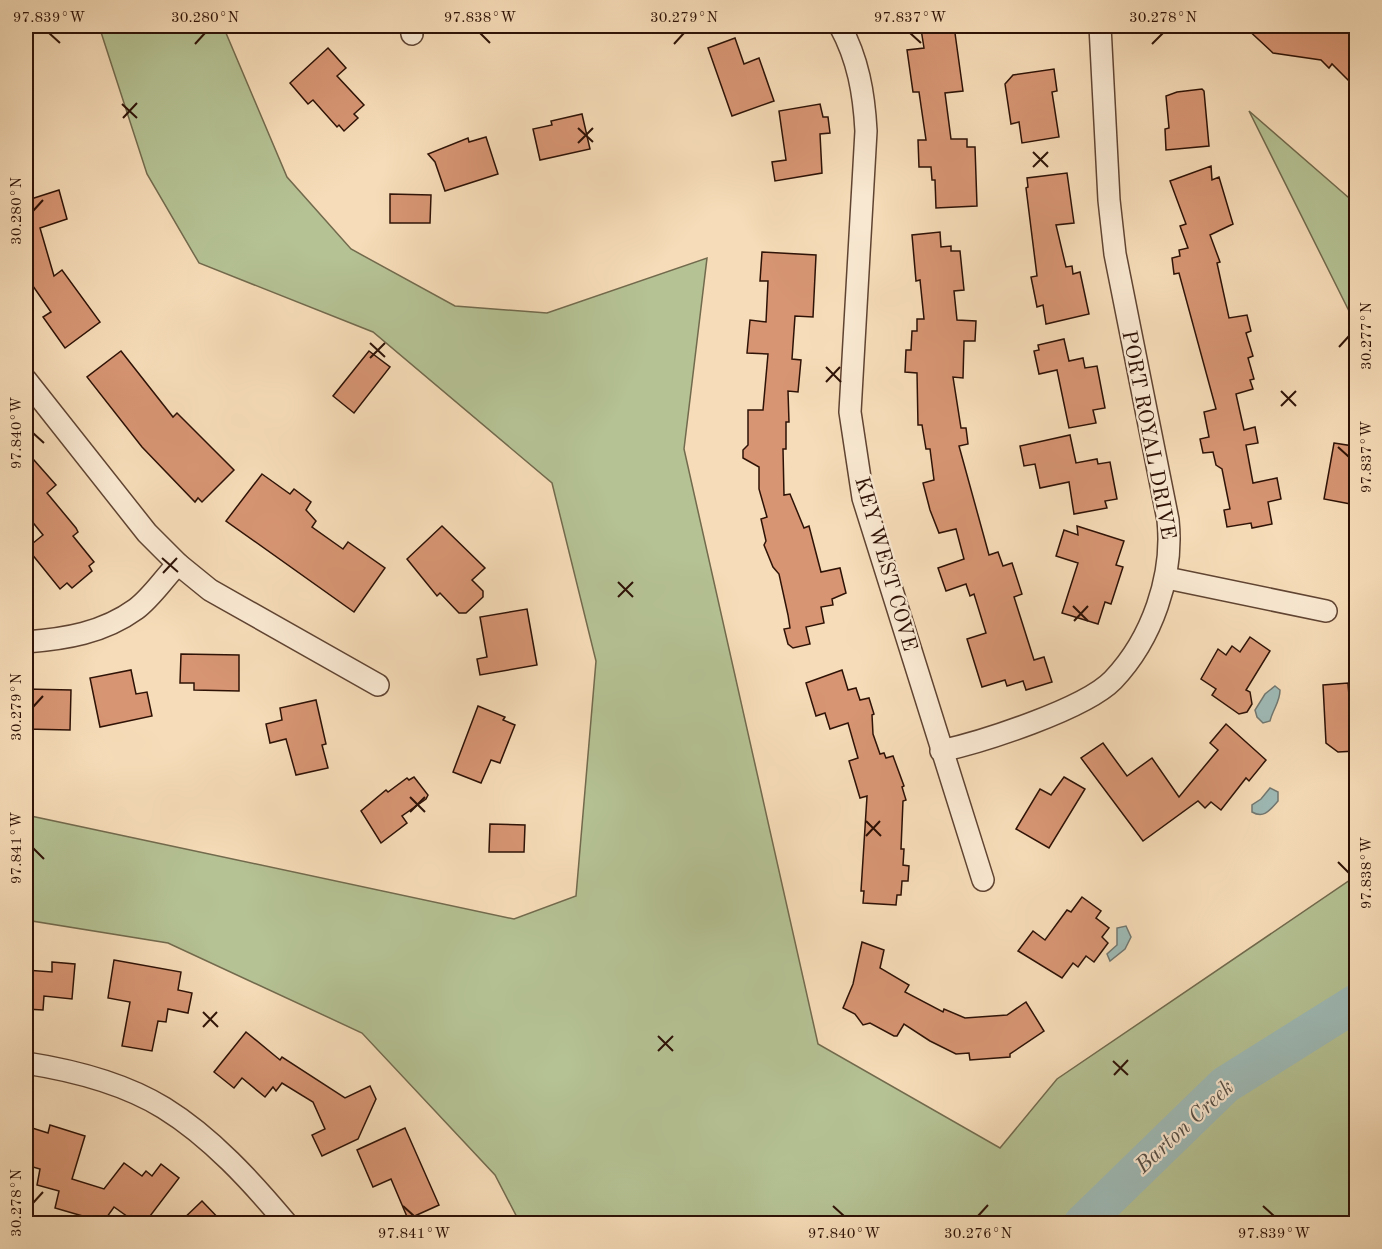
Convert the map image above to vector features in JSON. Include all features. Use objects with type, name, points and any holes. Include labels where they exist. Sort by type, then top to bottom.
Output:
[{"type":"street","name":"KEY WEST COVE","points":[[840,26],[850,44],[863,87],[866,131],[850,412],[855,453],[863,498],[983,880]]},
{"type":"street","name":"PORT ROYAL DRIVE","points":[[941,751],[1071,707],[1112,680],[1144,636],[1167,578],[1170,538],[1168,520],[1115,254],[1109,200],[1100,26]]},
{"type":"street","points":[[26,380],[147,533],[178,564],[210,590],[378,685]]},
{"type":"street","points":[[26,642],[73,638],[110,624],[137,608],[178,564]]},
{"type":"street","points":[[1167,578],[1326,611]]},
{"type":"street","points":[[26,1063],[56,1068],[102,1081],[164,1108],[214,1148],[263,1195],[287,1224]]},
{"type":"green space","points":[[99,26],[223,26],[287,177],[351,249],[455,306],[547,313],[707,258],[684,449],[818,1044],[1000,1148],[1057,1079],[1356,876],[1356,1223],[520,1223],[495,1175],[362,1033],[168,943],[26,920],[26,815],[514,919],[576,896],[596,661],[552,483],[373,332],[199,263],[147,174]]},
{"type":"green space","points":[[1249,111],[1356,204],[1356,325]]},
{"type":"water","points":[[1275,686],[1280,690],[1279,698],[1270,721],[1263,723],[1257,717],[1255,710],[1265,694]]},
{"type":"water","points":[[1270,788],[1278,792],[1278,801],[1263,814],[1252,812],[1252,805],[1261,799]]},
{"type":"water","points":[[1126,926],[1131,937],[1125,949],[1110,961],[1107,954],[1117,945],[1117,928]]},
{"type":"building","points":[[954,26],[963,91],[945,93],[951,139],[967,139],[967,147],[975,147],[977,206],[936,208],[935,180],[932,180],[931,167],[919,167],[918,140],[926,140],[919,92],[913,92],[907,50],[924,48],[921,29]]},
{"type":"building","points":[[1244,26],[1345,26],[1356,38],[1356,74],[1349,81],[1332,64],[1329,68],[1321,60],[1273,53]]},
{"type":"building","points":[[735,38],[744,64],[759,58],[774,101],[732,116],[708,48]]},
{"type":"building","points":[[328,48],[346,68],[337,76],[364,105],[354,114],[358,118],[344,131],[339,125],[337,127],[313,100],[308,104],[290,83]]},
{"type":"building","points":[[1054,69],[1057,91],[1052,92],[1059,137],[1022,143],[1019,122],[1011,124],[1005,84],[1013,75]]},
{"type":"building","points":[[1202,89],[1209,146],[1166,150],[1165,129],[1169,128],[1166,96],[1177,92]]},
{"type":"building","points":[[820,104],[823,117],[828,117],[830,133],[820,134],[822,173],[775,181],[772,162],[786,160],[779,111]]},
{"type":"building","points":[[582,114],[590,149],[540,160],[533,129],[552,125],[551,121]]},
{"type":"building","points":[[486,137],[498,174],[445,191],[435,162],[428,154],[468,138],[469,142]]},
{"type":"building","points":[[1211,166],[1212,180],[1219,177],[1233,224],[1210,235],[1220,262],[1217,263],[1229,318],[1247,315],[1251,331],[1246,333],[1253,356],[1248,358],[1254,379],[1250,380],[1253,389],[1236,394],[1244,430],[1255,427],[1258,443],[1246,445],[1253,483],[1277,478],[1281,499],[1268,502],[1272,524],[1252,528],[1251,523],[1227,527],[1224,510],[1230,509],[1222,469],[1216,465],[1213,452],[1203,453],[1200,439],[1209,437],[1204,412],[1216,409],[1179,273],[1174,274],[1172,258],[1180,256],[1179,250],[1188,248],[1180,226],[1186,224],[1170,181]]},
{"type":"building","points":[[1067,173],[1074,223],[1056,225],[1066,267],[1072,266],[1073,274],[1080,272],[1089,314],[1046,324],[1043,305],[1037,307],[1031,277],[1037,276],[1026,188],[1028,187],[1027,178]]},
{"type":"building","points":[[59,190],[67,219],[40,228],[54,276],[62,270],[100,322],[65,348],[43,317],[51,312],[26,276],[26,195],[30,195],[31,199]]},
{"type":"building","points":[[390,194],[431,195],[430,223],[390,223]]},
{"type":"building","points":[[940,232],[941,247],[951,246],[951,251],[960,251],[964,290],[954,291],[957,320],[976,321],[975,341],[964,341],[963,378],[953,377],[961,428],[966,428],[968,444],[959,446],[989,555],[998,552],[1003,566],[1012,563],[1022,594],[1014,597],[1034,660],[1044,657],[1052,682],[1026,690],[1023,681],[1007,686],[1005,680],[982,687],[967,639],[986,633],[974,594],[970,596],[966,584],[946,591],[938,568],[964,559],[956,529],[939,533],[930,510],[923,483],[934,480],[930,449],[926,449],[922,425],[918,425],[917,373],[905,372],[906,350],[911,350],[912,331],[917,331],[917,319],[924,319],[920,280],[916,281],[912,235]]},
{"type":"building","points":[[762,252],[816,255],[813,317],[795,316],[792,359],[801,360],[798,392],[788,391],[789,422],[786,422],[786,449],[783,449],[784,495],[790,494],[804,528],[809,526],[821,572],[840,568],[846,593],[832,599],[833,605],[821,607],[824,623],[806,627],[810,644],[793,648],[788,644],[784,629],[790,628],[779,574],[773,567],[764,545],[766,541],[761,519],[767,517],[759,489],[759,467],[743,458],[743,450],[748,445],[748,410],[763,410],[768,354],[747,353],[750,320],[766,322],[768,281],[760,281]]},
{"type":"building","points":[[1064,339],[1069,361],[1083,358],[1085,368],[1097,366],[1105,408],[1093,410],[1096,423],[1069,428],[1057,370],[1039,374],[1034,351],[1039,350],[1038,345]]},
{"type":"building","points":[[121,351],[173,417],[177,413],[234,470],[202,502],[198,498],[195,502],[142,447],[87,377]]},
{"type":"building","points":[[369,351],[390,367],[354,413],[333,396]]},
{"type":"building","points":[[1070,435],[1076,463],[1097,459],[1098,464],[1110,462],[1117,499],[1105,501],[1107,508],[1074,514],[1069,482],[1040,488],[1035,464],[1024,466],[1020,446]]},
{"type":"building","points":[[1334,443],[1353,446],[1352,453],[1356,453],[1356,505],[1324,499]]},
{"type":"building","points":[[26,451],[56,485],[47,493],[76,528],[78,532],[73,536],[94,562],[89,566],[92,571],[72,588],[67,583],[60,589],[27,548],[43,535],[26,514]]},
{"type":"building","points":[[262,474],[290,494],[294,489],[311,502],[306,510],[316,521],[312,527],[343,549],[348,542],[385,568],[354,612],[226,521]]},
{"type":"building","points":[[442,526],[485,568],[472,580],[483,591],[483,597],[466,613],[459,613],[440,593],[437,596],[407,559]]},
{"type":"building","points":[[1077,526],[1124,541],[1116,565],[1123,567],[1111,604],[1105,602],[1098,624],[1062,613],[1078,563],[1056,556],[1064,530],[1078,535]]},
{"type":"building","points":[[527,609],[537,665],[480,675],[477,659],[487,657],[480,617]]},
{"type":"building","points":[[1250,637],[1270,651],[1246,690],[1250,692],[1252,704],[1247,712],[1239,714],[1212,695],[1216,689],[1201,679],[1218,649],[1226,655],[1232,646],[1240,652]]},
{"type":"building","points":[[181,654],[239,655],[239,691],[194,690],[194,683],[180,683]]},
{"type":"building","points":[[131,670],[136,694],[147,692],[152,716],[100,727],[90,678]]},
{"type":"building","points":[[842,670],[848,690],[856,688],[860,700],[869,698],[874,714],[872,715],[873,734],[880,754],[884,753],[886,758],[893,756],[904,786],[902,787],[906,800],[903,801],[901,849],[904,849],[903,865],[909,866],[908,881],[902,881],[901,895],[897,895],[896,905],[863,903],[864,891],[861,891],[867,796],[860,798],[849,761],[858,758],[848,723],[830,729],[825,713],[816,716],[806,683]]},
{"type":"building","points":[[1348,683],[1350,708],[1356,707],[1356,751],[1338,752],[1326,743],[1323,685]]},
{"type":"building","points":[[26,689],[71,690],[70,730],[26,729]]},
{"type":"building","points":[[316,700],[326,744],[322,745],[328,768],[296,775],[286,739],[270,743],[266,724],[282,720],[280,708]]},
{"type":"building","points":[[478,706],[505,717],[503,720],[515,725],[500,763],[491,760],[481,783],[453,772]]},
{"type":"building","points":[[1226,724],[1266,760],[1249,781],[1246,778],[1221,810],[1211,802],[1205,808],[1198,801],[1143,841],[1081,758],[1103,743],[1127,776],[1152,758],[1179,797],[1218,750],[1210,743]]},
{"type":"building","points":[[414,777],[428,795],[426,799],[402,816],[407,823],[381,843],[361,811],[386,790],[388,792],[407,778],[409,780]]},
{"type":"building","points":[[1064,777],[1085,789],[1049,848],[1016,829],[1040,789],[1051,795]]},
{"type":"building","points":[[490,824],[525,825],[524,852],[489,852]]},
{"type":"building","points":[[1082,897],[1101,911],[1096,918],[1109,928],[1102,937],[1108,943],[1094,962],[1086,956],[1078,967],[1073,963],[1062,978],[1018,951],[1033,931],[1045,940],[1067,910],[1071,912]]},
{"type":"building","points":[[862,942],[884,950],[880,968],[909,985],[905,992],[943,1012],[944,1009],[965,1018],[1007,1015],[1026,1002],[1044,1031],[1010,1054],[1010,1057],[970,1060],[969,1053],[956,1054],[904,1024],[897,1036],[870,1023],[863,1025],[855,1014],[843,1008],[853,984]]},
{"type":"building","points":[[114,960],[181,972],[178,990],[192,993],[188,1013],[168,1009],[166,1022],[158,1021],[152,1051],[122,1046],[130,1002],[108,998]]},
{"type":"building","points":[[52,962],[75,964],[72,999],[44,996],[43,1010],[26,1009],[26,970],[52,972]]},
{"type":"building","points":[[246,1032],[280,1060],[282,1057],[345,1098],[370,1086],[376,1099],[358,1139],[322,1156],[312,1135],[325,1129],[313,1102],[282,1083],[276,1091],[273,1087],[265,1097],[242,1078],[234,1088],[214,1072]]},
{"type":"building","points":[[50,1125],[85,1136],[72,1179],[104,1189],[124,1163],[142,1176],[146,1171],[152,1176],[161,1164],[179,1178],[144,1224],[138,1224],[114,1207],[102,1224],[95,1224],[86,1217],[55,1208],[59,1191],[37,1185],[40,1169],[26,1165],[26,1126],[48,1133]]},
{"type":"building","points":[[405,1128],[439,1205],[408,1219],[391,1179],[373,1187],[357,1150]]},
{"type":"building","points":[[202,1201],[224,1224],[178,1224]]},
{"type":"waterway","name":"Barton Creek","points":[[1082,1224],[1225,1085],[1356,1003]]}]
